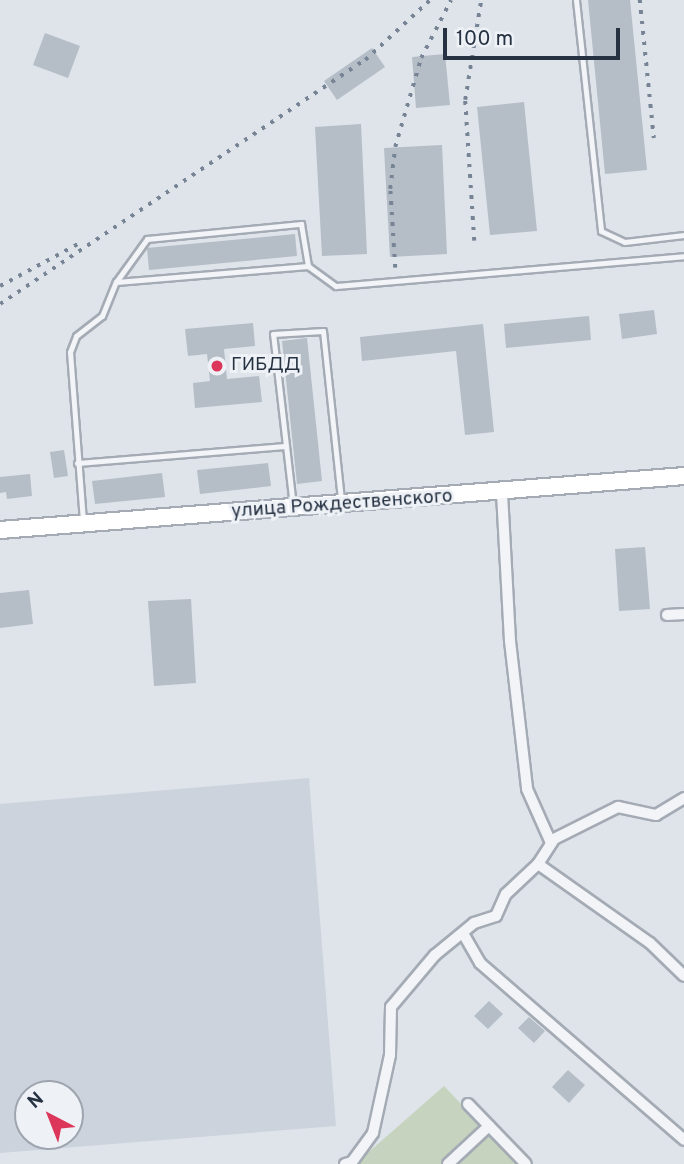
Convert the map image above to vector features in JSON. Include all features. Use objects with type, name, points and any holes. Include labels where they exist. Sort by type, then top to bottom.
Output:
[{"type":"main road","name":"улица Рождественского","points":[[0,530],[502,493],[684,476]]},
{"type":"street","points":[[502,493],[510,641],[527,789],[551,844]]},
{"type":"street","points":[[667,615],[684,614]]},
{"type":"street","points":[[345,1164],[352,1163],[373,1133],[390,1055],[391,1007],[435,956],[464,935],[474,923],[496,916],[506,894],[538,864],[551,844],[618,807],[656,815],[684,798]]},
{"type":"street","points":[[538,864],[650,943],[684,976]]},
{"type":"street","points":[[464,935],[480,963],[684,1140]]},
{"type":"street","points":[[468,1104],[526,1164]]},
{"type":"street","points":[[448,1164],[489,1126]]},
{"type":"lane","points":[[576,0],[601,231],[625,242],[684,235]]},
{"type":"lane","points":[[83,524],[70,352],[76,336],[102,316],[116,282],[147,239],[301,224],[308,266]]},
{"type":"lane","points":[[116,282],[308,266],[336,286],[684,256]]},
{"type":"lane","points":[[294,509],[273,334],[323,331],[342,503]]},
{"type":"lane","points":[[77,463],[285,446]]},
{"type":"shaded area","points":[[309,778],[336,1126],[84,1146],[84,1080],[14,1080],[14,1150],[37,1150],[0,1153],[0,804]]},
{"type":"green space","points":[[444,1086],[519,1164],[355,1164]]},
{"type":"building","points":[[588,0],[630,0],[647,170],[605,174]]},
{"type":"building","points":[[45,33],[80,46],[68,78],[33,65]]},
{"type":"building","points":[[372,48],[385,67],[337,100],[324,81]]},
{"type":"building","points":[[445,54],[450,105],[416,108],[412,57]]},
{"type":"building","points":[[524,102],[537,231],[490,235],[477,107]]},
{"type":"building","points":[[361,124],[367,254],[322,256],[315,127]]},
{"type":"building","points":[[442,145],[447,254],[390,257],[384,148]]},
{"type":"building","points":[[295,234],[297,256],[149,270],[147,248]]},
{"type":"building","points":[[654,310],[657,334],[622,339],[619,314]]},
{"type":"building","points":[[589,316],[591,340],[506,348],[504,324]]},
{"type":"building","name":"ГИБДД","points":[[253,323],[255,346],[224,349],[227,379],[259,376],[262,402],[195,408],[193,383],[210,381],[207,354],[188,356],[185,329]]},
{"type":"building","points":[[483,324],[494,432],[465,435],[456,351],[362,361],[360,337]]},
{"type":"building","points":[[307,338],[322,481],[297,484],[282,341]]},
{"type":"building","points":[[64,450],[68,476],[54,478],[50,452]]},
{"type":"building","points":[[268,463],[271,486],[200,494],[197,470]]},
{"type":"building","points":[[162,473],[165,497],[95,504],[92,481]]},
{"type":"building","points":[[30,474],[32,496],[7,499],[6,492],[0,493],[0,477]]},
{"type":"building","points":[[645,547],[650,609],[619,611],[615,549]]},
{"type":"building","points":[[29,590],[33,624],[0,628],[0,593]]},
{"type":"building","points":[[191,599],[196,683],[154,686],[148,601]]},
{"type":"building","points":[[489,1001],[503,1014],[488,1029],[474,1016]]},
{"type":"building","points":[[529,1017],[545,1031],[534,1043],[518,1028]]},
{"type":"building","points":[[568,1070],[585,1085],[569,1103],[552,1087]]},
{"type":"railway","points":[[0,304],[365,60],[430,0]]},
{"type":"railway","points":[[395,268],[390,189],[395,147],[421,58],[451,0]]},
{"type":"railway","points":[[474,241],[465,100],[481,0]]},
{"type":"railway","points":[[640,0],[654,138]]},
{"type":"railway","points":[[0,286],[78,244]]},
{"type":"place","name":"ГИБДД","points":[[217,366]]}]
